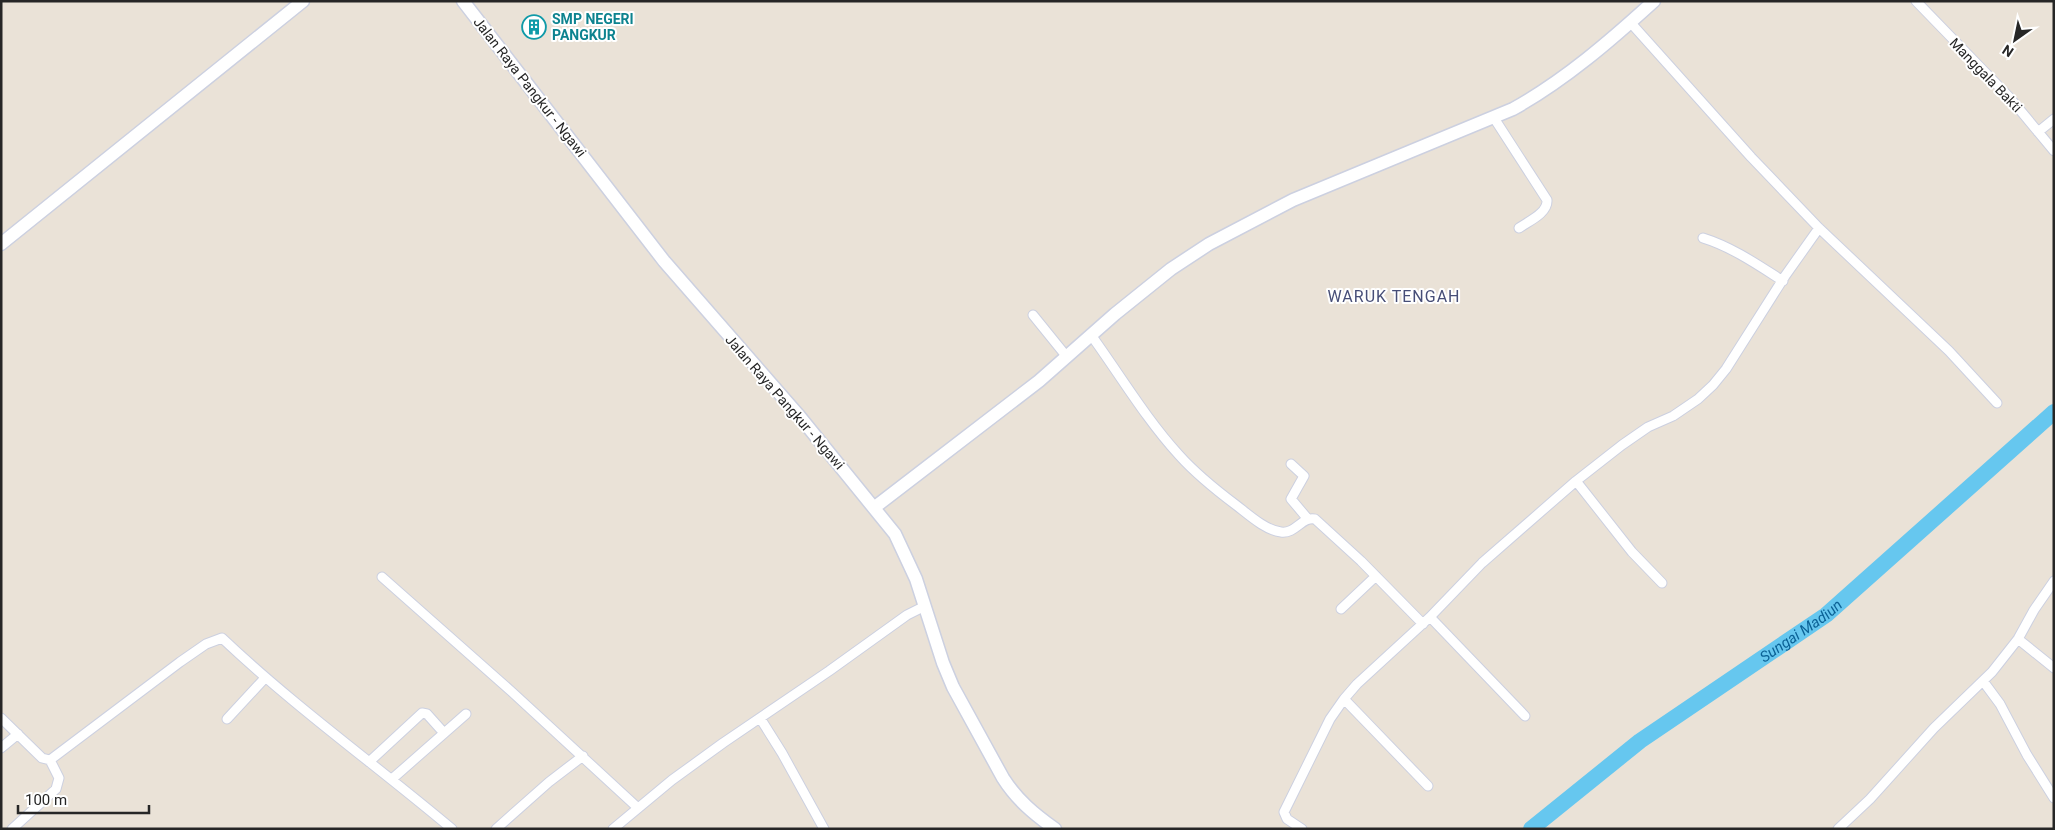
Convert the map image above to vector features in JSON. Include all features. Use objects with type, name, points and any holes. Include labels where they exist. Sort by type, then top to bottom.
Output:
[{"type":"main road","points":[[1,244],[302,1]]},
{"type":"main road","name":"Jalan Raya Pangkur - Ngawi","points":[[463,1],[664,261],[875,507],[902,545],[916,579],[943,663],[953,687],[1003,778],[1030,811],[1055,829]]},
{"type":"main road","points":[[875,507],[1067,358],[1091,335],[1171,269],[1209,244],[1293,200],[1444,136],[1494,118],[1534,97],[1572,70],[1654,1]]},
{"type":"street","name":"Manggala Bakti","points":[[1916,1],[2010,98],[2054,151]]},
{"type":"street","points":[[1630,22],[1751,157],[1820,228],[1949,351],[1998,403]]},
{"type":"street","points":[[1494,118],[1547,200],[1548,205],[1543,212],[1519,228]]},
{"type":"street","points":[[2038,132],[2054,120]]},
{"type":"street","points":[[1302,829],[1287,819],[1284,812],[1330,719],[1344,699],[1357,684],[1430,618],[1482,563],[1576,481],[1622,445],[1648,427],[1673,416],[1698,399],[1713,385],[1820,228]]},
{"type":"street","points":[[1703,238],[1747,258],[1783,281]]},
{"type":"street","points":[[1033,315],[1067,358]]},
{"type":"street","points":[[1091,335],[1164,438],[1215,490],[1258,521],[1281,532],[1288,532],[1307,518],[1315,518],[1423,624]]},
{"type":"street","points":[[1291,464],[1304,476],[1291,499],[1307,518]]},
{"type":"street","points":[[1576,481],[1632,552],[1662,583]]},
{"type":"street","points":[[1341,610],[1376,576]]},
{"type":"street","points":[[382,578],[405,596],[638,808]]},
{"type":"street","points":[[1838,829],[1870,800],[1928,734],[1983,681],[2018,639],[2034,610],[2054,581]]},
{"type":"street","points":[[613,829],[686,769],[829,672],[907,615],[925,606]]},
{"type":"street","points":[[1430,618],[1525,716]]},
{"type":"street","points":[[50,760],[206,644],[222,638],[265,678],[452,829]]},
{"type":"street","points":[[2018,639],[2054,668]]},
{"type":"street","points":[[227,719],[265,678]]},
{"type":"street","points":[[1983,681],[2000,704],[2027,756],[2054,798]]},
{"type":"street","points":[[1344,699],[1428,786]]},
{"type":"street","points":[[369,762],[422,713],[427,714],[444,733]]},
{"type":"street","points":[[392,779],[466,714]]},
{"type":"street","points":[[1,718],[42,758],[50,760],[57,772],[58,784],[51,794],[12,829]]},
{"type":"street","points":[[760,718],[782,753],[824,829]]},
{"type":"street","points":[[1,748],[18,734]]},
{"type":"street","points":[[496,829],[548,782],[583,756]]},
{"type":"waterway","name":"Sungai Madiun","points":[[1531,829],[1640,741],[1826,615],[2054,412]]},
{"type":"place","name":"SMP NEGERI PANGKUR","points":[[534,27]]},
{"type":"district","name":"WARUK TENGAH","points":[[1394,296]]}]
